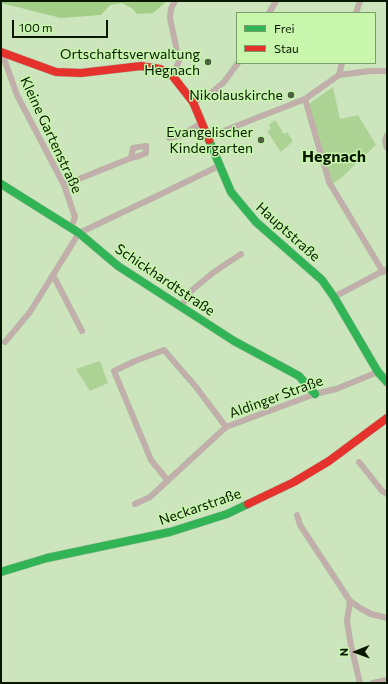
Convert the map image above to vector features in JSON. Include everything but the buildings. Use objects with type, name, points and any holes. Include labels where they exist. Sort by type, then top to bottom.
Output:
[{"type":"street","points":[[2,52],[56,72],[81,73],[141,66],[160,69],[171,74],[179,61],[170,18],[171,9],[175,1]]},
{"type":"street","points":[[270,12],[276,1]]},
{"type":"street","points":[[356,12],[360,1]]},
{"type":"street","name":"Kleine Gartenstraße","points":[[2,52],[17,95],[64,185],[74,217],[71,228]]},
{"type":"street","points":[[192,102],[210,94],[220,86],[237,64]]},
{"type":"street","points":[[339,75],[342,64]]},
{"type":"street","points":[[208,137],[305,99],[339,75],[370,71],[387,71]]},
{"type":"street","name":"Hauptstraße","points":[[171,74],[192,102],[208,137],[218,166],[231,192],[256,222],[322,280],[334,297],[378,372],[387,382]]},
{"type":"street","points":[[305,99],[329,182],[385,271],[334,297]]},
{"type":"street","points":[[169,138],[179,136],[202,123]]},
{"type":"street","points":[[387,135],[385,141],[387,148]]},
{"type":"street","points":[[64,185],[131,158]]},
{"type":"street","points":[[5,342],[30,312],[79,233],[218,166]]},
{"type":"street","name":"Schickhardtstraße","points":[[1,184],[79,233],[118,266],[181,307],[234,341],[299,376],[315,394]]},
{"type":"street","points":[[181,307],[191,291],[214,272],[241,254]]},
{"type":"street","points":[[53,274],[82,331]]},
{"type":"street","points":[[168,481],[151,460],[114,371],[164,350],[196,387],[226,427]]},
{"type":"street","name":"Aldinger Straße","points":[[135,504],[150,497],[226,427],[315,394],[336,389],[378,372]]},
{"type":"street","name":"Neckarstraße","points":[[1,572],[47,558],[170,532],[226,514],[294,482],[329,461],[387,418]]},
{"type":"street","points":[[359,462],[379,487],[387,494]]},
{"type":"street","points":[[297,515],[300,525],[350,601],[371,614],[387,618]]},
{"type":"street","points":[[350,601],[347,621],[351,646],[360,683]]},
{"type":"street","points":[[372,683],[387,680]]},
{"type":"green space","points":[[1,1],[167,1],[153,13],[137,14],[133,9],[122,3],[110,5],[101,15],[61,18],[1,3]]},
{"type":"green space","points":[[333,87],[340,119],[358,115],[376,145],[334,183],[329,180],[309,104]]},
{"type":"green space","points":[[275,120],[284,134],[287,132],[293,141],[281,152],[267,131],[271,129],[269,125]]},
{"type":"green space","points":[[100,361],[108,383],[90,391],[76,369]]},
{"type":"traffic: fast","points":[[209,140],[231,192],[256,222],[322,280],[334,297],[378,372],[387,382]]},
{"type":"traffic: fast","points":[[1,184],[79,233],[118,266],[234,341],[299,376],[315,394]]},
{"type":"traffic: fast","points":[[1,572],[47,558],[170,532],[227,514],[248,504]]},
{"type":"traffic: jam","points":[[1,52],[56,72],[81,73],[141,66],[160,69],[171,74],[193,102],[209,140]]},
{"type":"traffic: jam","points":[[248,504],[294,482],[329,461],[387,418]]},
{"type":"place","name":"Ortschaftsverwaltung Hegnach","points":[[208,62]]},
{"type":"place","name":"Nikolauskirche","points":[[291,95]]},
{"type":"place","name":"Evangelischer Kindergarten","points":[[261,140]]},
{"type":"district","name":"Hegnach","points":[[334,157]]}]
